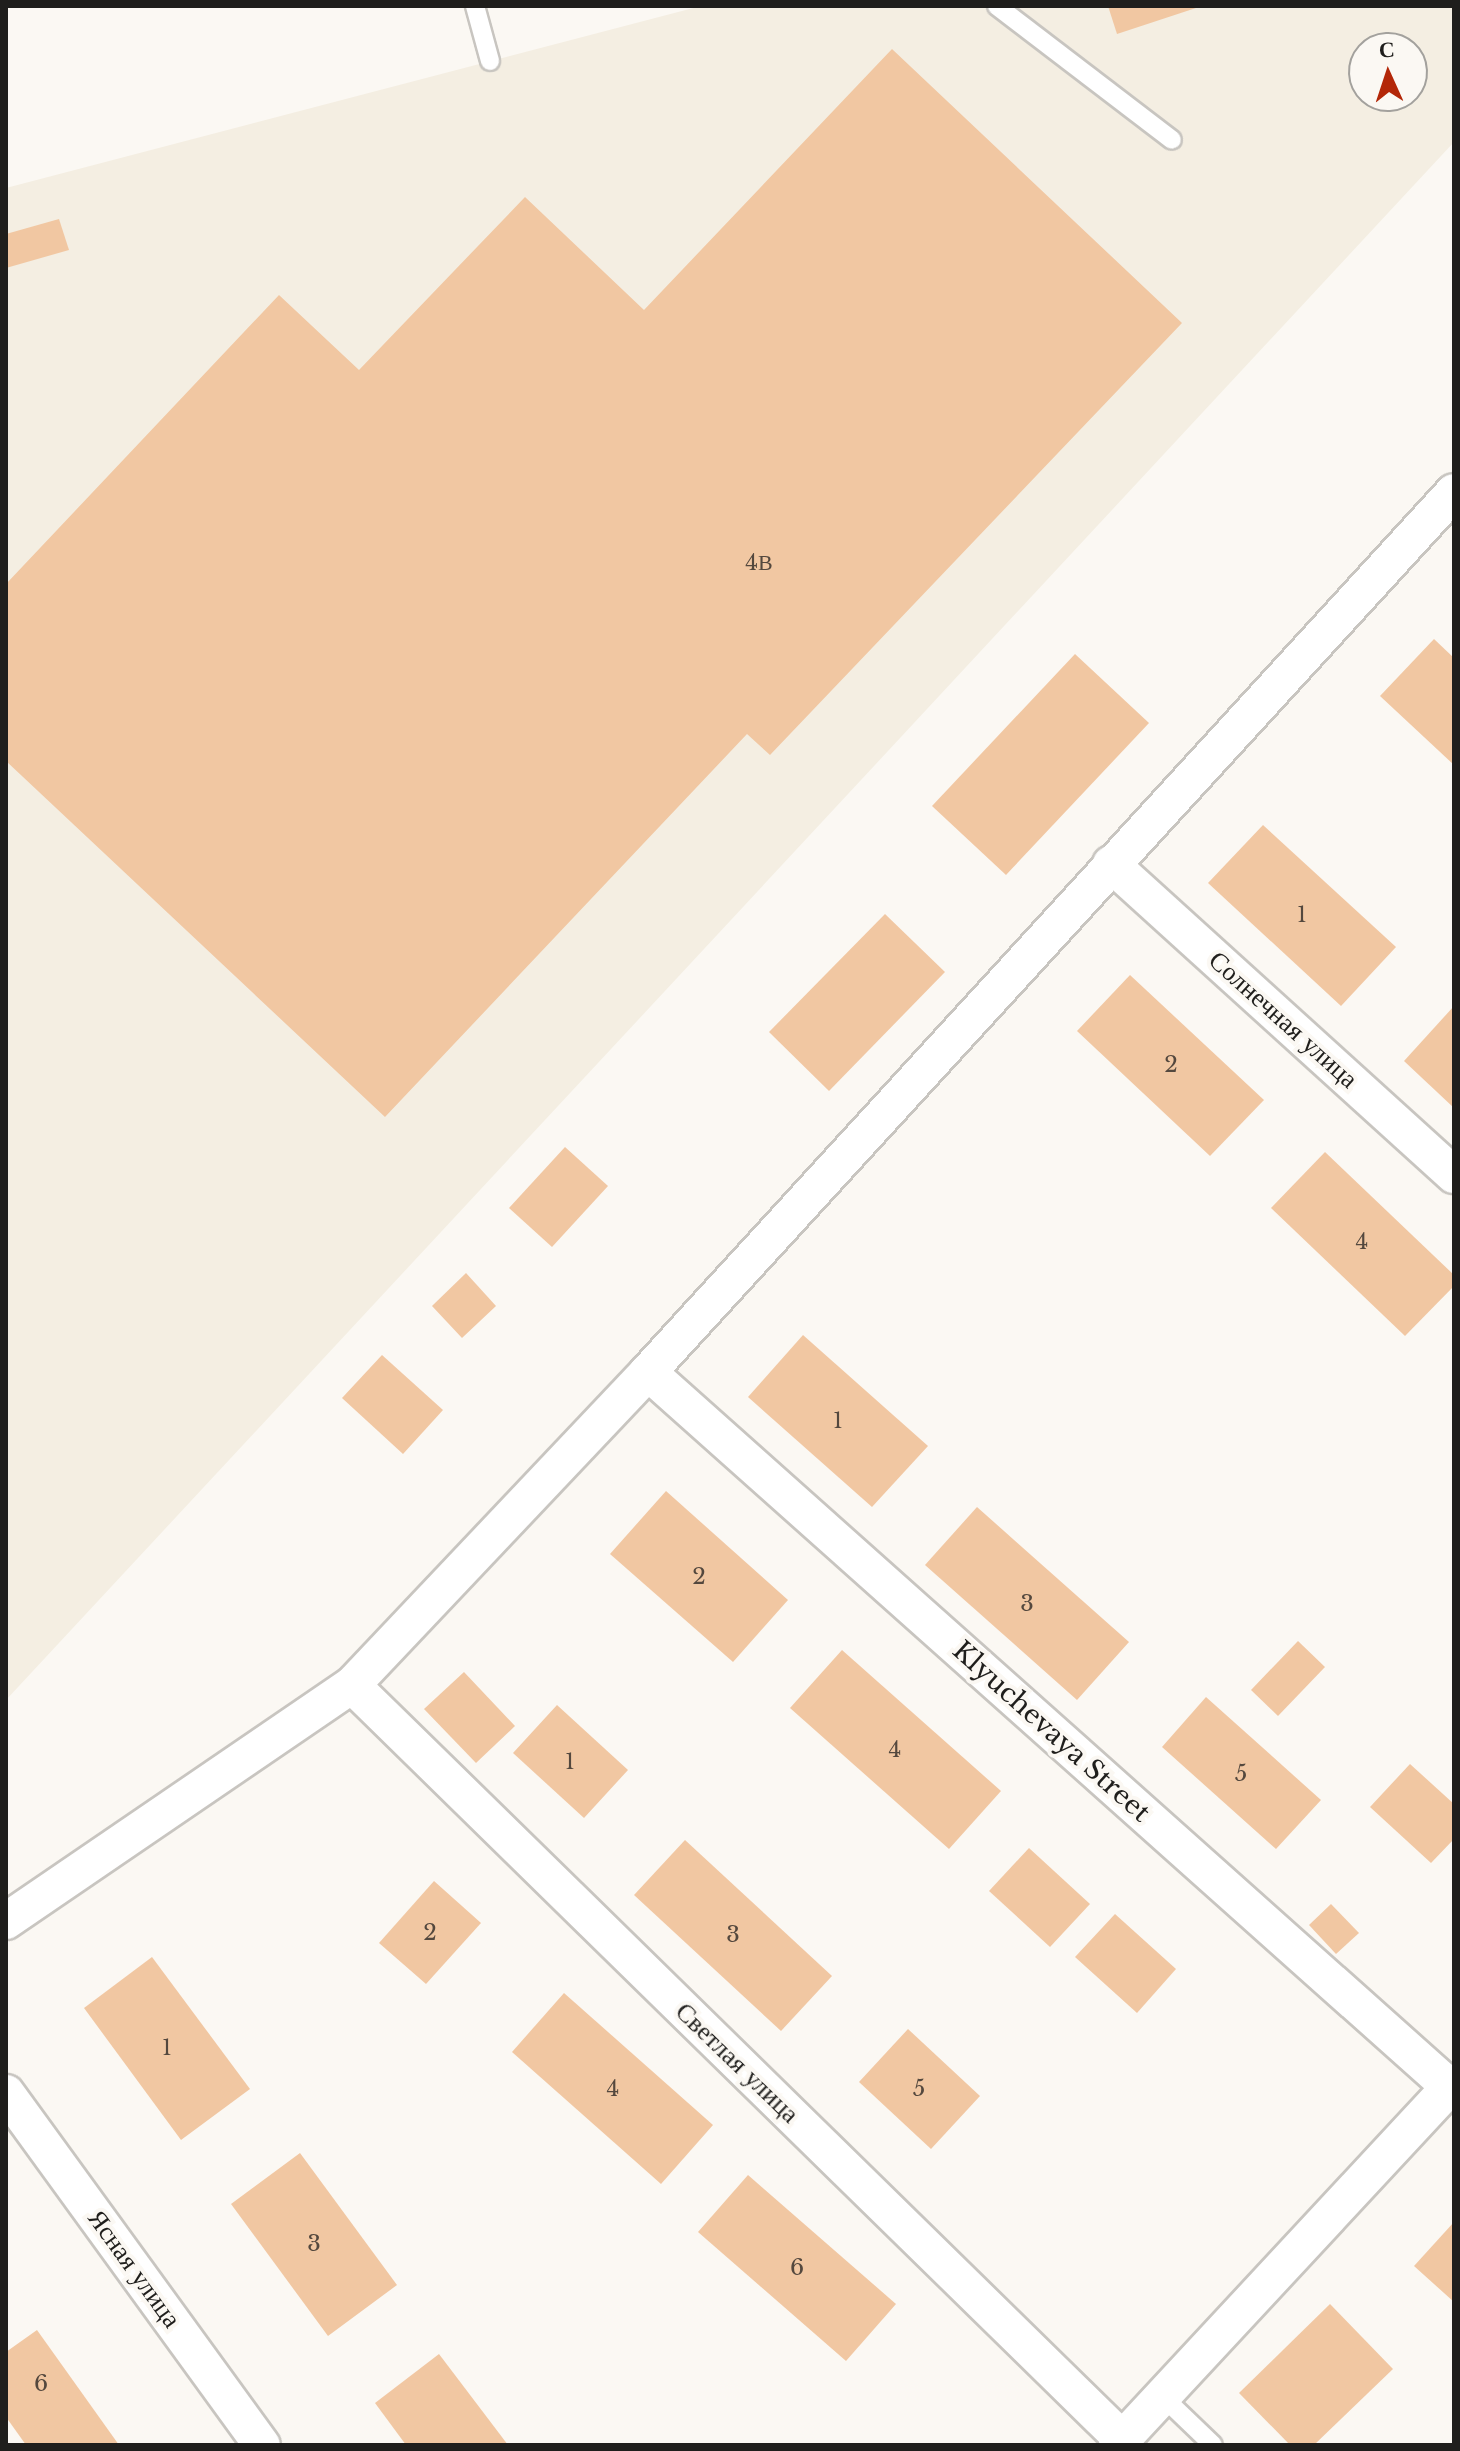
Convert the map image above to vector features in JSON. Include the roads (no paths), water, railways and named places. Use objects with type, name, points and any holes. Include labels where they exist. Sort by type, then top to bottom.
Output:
[{"type":"street","points":[[6,1921],[352,1685],[648,1372],[1454,492]]},
{"type":"street","name":"Солнечная улица","points":[[1111,864],[1454,1175]]},
{"type":"street","name":"Klyuchevaya Street","points":[[648,1372],[1452,2087]]},
{"type":"street","name":"Светлая улица","points":[[352,1685],[1120,2442]]},
{"type":"street","points":[[1120,2442],[1452,2087]]},
{"type":"street","name":"Ясная улица","points":[[6,2093],[262,2445]]},
{"type":"lane","points":[[475,6],[490,61]]},
{"type":"lane","points":[[997,6],[1172,140]]},
{"type":"lane","points":[[1163,2397],[1213,2445]]}]
